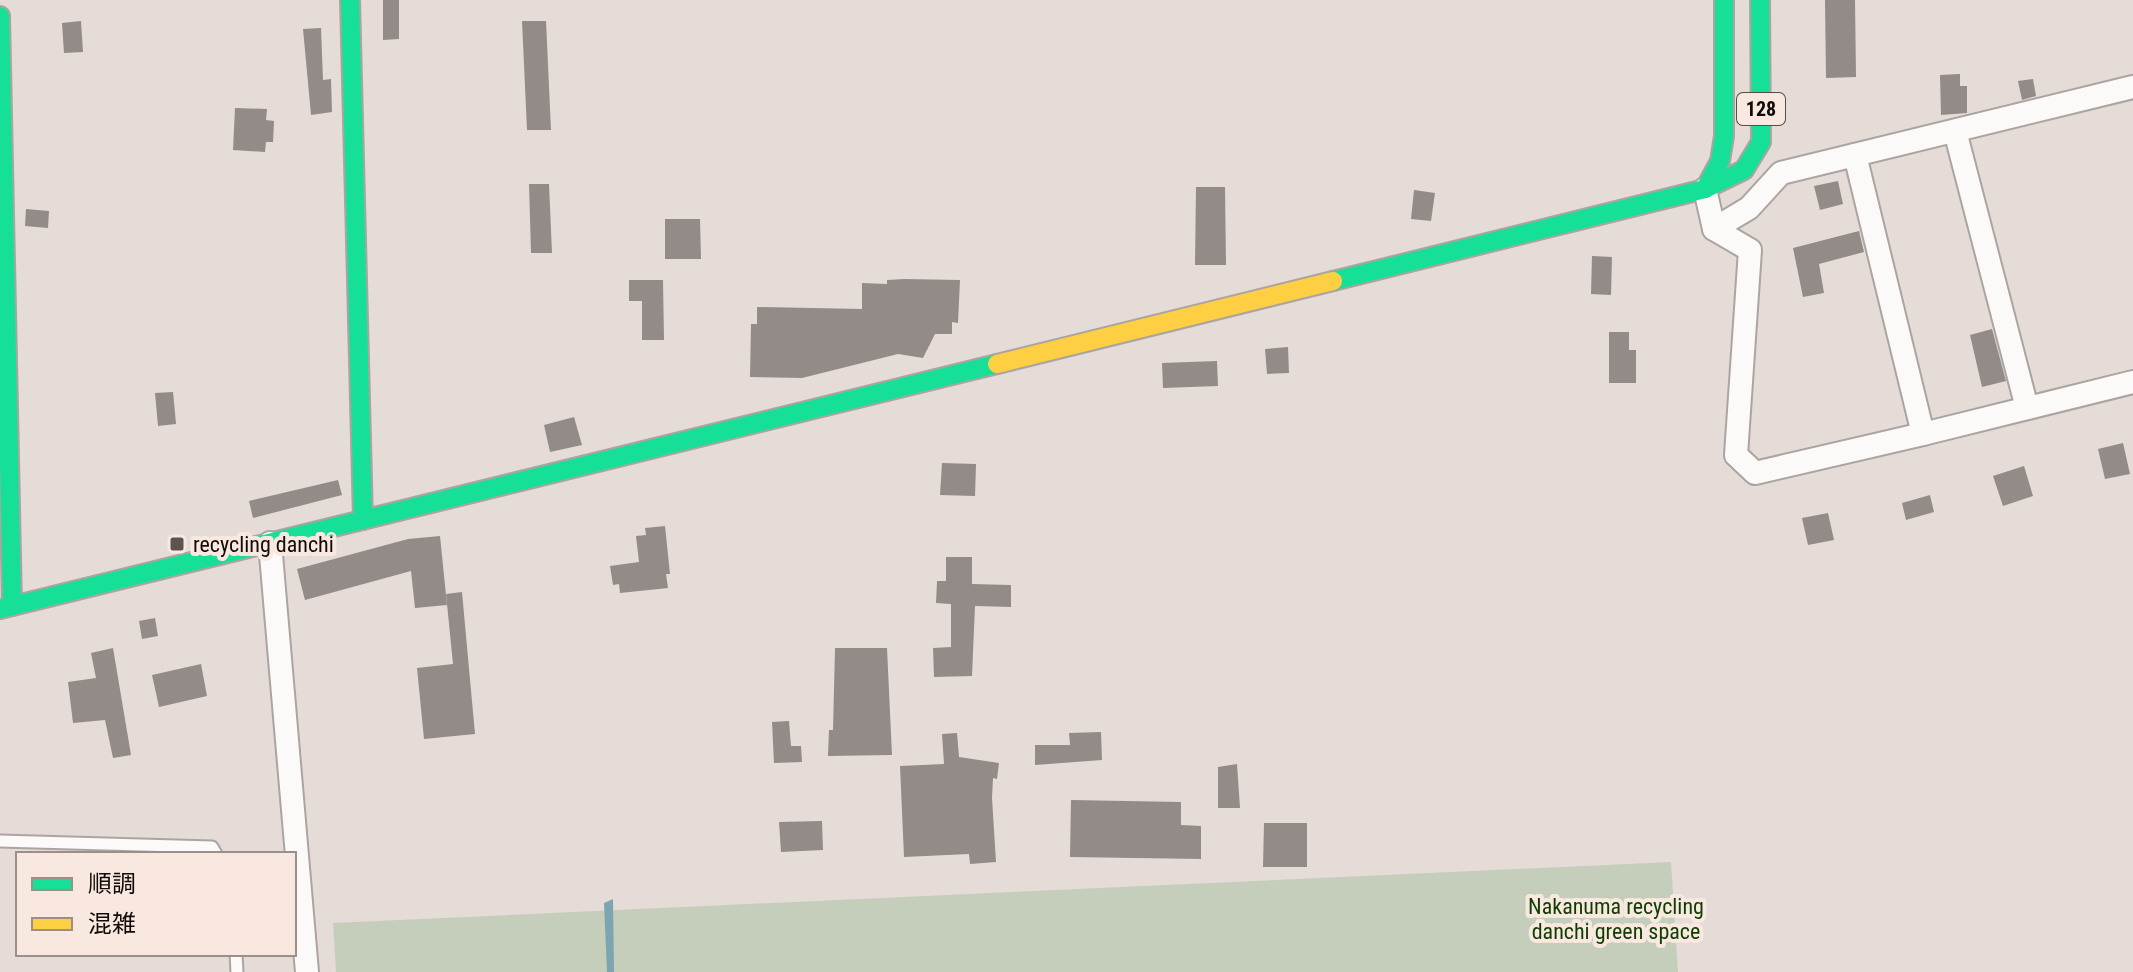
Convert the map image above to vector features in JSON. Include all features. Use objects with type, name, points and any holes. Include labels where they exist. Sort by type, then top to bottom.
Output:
[{"type":"street","points":[[350,0],[363,520]]},
{"type":"street","name":"128","points":[[1705,189],[1720,161],[1724,136],[1724,0]]},
{"type":"street","name":"128","points":[[1705,189],[1744,170],[1761,142],[1760,0]]},
{"type":"street","points":[[0,16],[6,608],[1705,189],[1714,229],[1750,250],[1736,455],[1755,473],[2133,382]]},
{"type":"street","points":[[1714,229],[1749,208],[1781,173],[2133,87]]},
{"type":"street","points":[[1955,131],[2027,408]]},
{"type":"street","points":[[1855,155],[1923,434]]},
{"type":"street","points":[[270,543],[307,972]]},
{"type":"lane","points":[[0,841],[212,847],[215,852]]},
{"type":"green space","name":"Nakanuma recycling danchi green space","points":[[1671,862],[1678,972],[336,972],[333,923]]},
{"type":"water","points":[[613,899],[614,972],[607,972],[604,903]]},
{"type":"building","points":[[383,0],[399,0],[399,39],[383,40]]},
{"type":"building","points":[[1825,0],[1855,0],[1856,77],[1826,78]]},
{"type":"building","points":[[81,21],[83,52],[64,53],[62,23]]},
{"type":"building","points":[[522,21],[546,21],[551,130],[527,130]]},
{"type":"building","points":[[321,28],[323,80],[331,79],[332,112],[311,115],[303,29]]},
{"type":"building","points":[[1960,74],[1960,86],[1967,86],[1967,113],[1941,115],[1940,75]]},
{"type":"building","points":[[2033,79],[2036,96],[2022,100],[2018,81]]},
{"type":"building","points":[[235,108],[267,109],[266,120],[274,121],[273,142],[266,142],[265,152],[233,150]]},
{"type":"building","points":[[1838,181],[1843,204],[1820,210],[1814,186]]},
{"type":"building","points":[[529,184],[549,184],[552,253],[531,253]]},
{"type":"building","points":[[1196,187],[1225,187],[1226,265],[1195,265]]},
{"type":"building","points":[[1414,190],[1435,193],[1431,221],[1411,219]]},
{"type":"building","points":[[26,209],[49,211],[48,228],[25,226]]},
{"type":"building","points":[[665,219],[700,219],[701,259],[665,259]]},
{"type":"building","points":[[1859,231],[1864,252],[1819,264],[1824,293],[1803,297],[1793,248]]},
{"type":"building","points":[[1592,256],[1612,257],[1611,295],[1591,294]]},
{"type":"building","points":[[629,280],[663,280],[664,340],[642,340],[642,301],[629,301]]},
{"type":"building","points":[[887,280],[960,280],[958,323],[952,322],[952,334],[935,334],[923,358],[898,354],[802,378],[750,377],[751,324],[757,324],[757,307],[862,309],[862,283],[887,284]]},
{"type":"building","points":[[1992,329],[2006,381],[1982,387],[1970,335]]},
{"type":"building","points":[[1609,332],[1629,332],[1629,350],[1636,350],[1636,383],[1609,383]]},
{"type":"building","points":[[1288,347],[1289,373],[1267,374],[1265,349]]},
{"type":"building","points":[[1217,361],[1218,386],[1163,388],[1162,363]]},
{"type":"building","points":[[173,392],[176,424],[158,426],[155,393]]},
{"type":"building","points":[[574,417],[582,445],[550,452],[544,425]]},
{"type":"building","points":[[2123,443],[2130,474],[2105,479],[2098,449]]},
{"type":"building","points":[[942,463],[976,464],[975,496],[940,495]]},
{"type":"building","points":[[2024,466],[2033,496],[2003,506],[1993,476]]},
{"type":"building","points":[[338,480],[342,495],[253,518],[249,501]]},
{"type":"building","points":[[1930,495],[1934,512],[1906,520],[1902,503]]},
{"type":"building","points":[[1828,513],[1834,540],[1808,545],[1802,518]]},
{"type":"building","points":[[665,526],[670,574],[666,574],[668,588],[620,593],[619,584],[613,585],[610,566],[639,562],[636,536],[646,535],[645,528]]},
{"type":"building","points":[[440,536],[447,605],[415,608],[411,571],[305,600],[297,569],[408,539]]},
{"type":"building","points":[[946,557],[972,557],[972,584],[1011,585],[1011,607],[975,606],[972,676],[934,677],[933,648],[951,647],[951,604],[936,603],[937,581],[946,581]]},
{"type":"building","points":[[462,592],[475,734],[424,739],[417,668],[453,664],[446,594]]},
{"type":"building","points":[[155,618],[158,636],[142,639],[139,621]]},
{"type":"building","points":[[113,648],[131,755],[113,758],[105,720],[73,723],[68,682],[96,678],[91,653]]},
{"type":"building","points":[[835,648],[887,648],[892,755],[828,756],[829,730],[833,730]]},
{"type":"building","points":[[201,664],[207,696],[159,707],[152,675]]},
{"type":"building","points":[[789,721],[791,746],[801,746],[802,762],[774,763],[772,722]]},
{"type":"building","points":[[1101,732],[1102,760],[1035,765],[1035,745],[1070,745],[1069,733]]},
{"type":"building","points":[[957,733],[959,757],[999,763],[997,779],[993,778],[992,798],[996,862],[970,864],[969,854],[904,857],[900,766],[944,764],[942,734]]},
{"type":"building","points":[[1237,764],[1240,808],[1218,808],[1218,767]]},
{"type":"building","points":[[1071,800],[1181,802],[1181,825],[1201,826],[1201,859],[1070,857]]},
{"type":"building","points":[[822,821],[823,850],[781,852],[779,822]]},
{"type":"building","points":[[1264,823],[1307,823],[1307,867],[1263,867]]},
{"type":"traffic: fast","points":[[350,0],[363,520]]},
{"type":"traffic: fast","points":[[1705,189],[1720,161],[1724,136],[1724,0]]},
{"type":"traffic: fast","points":[[1705,189],[1744,170],[1761,142],[1760,0]]},
{"type":"traffic: fast","points":[[0,16],[12,606]]},
{"type":"traffic: fast","points":[[1333,281],[1705,189]]},
{"type":"traffic: fast","points":[[0,609],[997,364]]},
{"type":"traffic: slow","points":[[997,364],[1333,281]]},
{"type":"place","name":"recycling danchi","points":[[177,544]]}]
